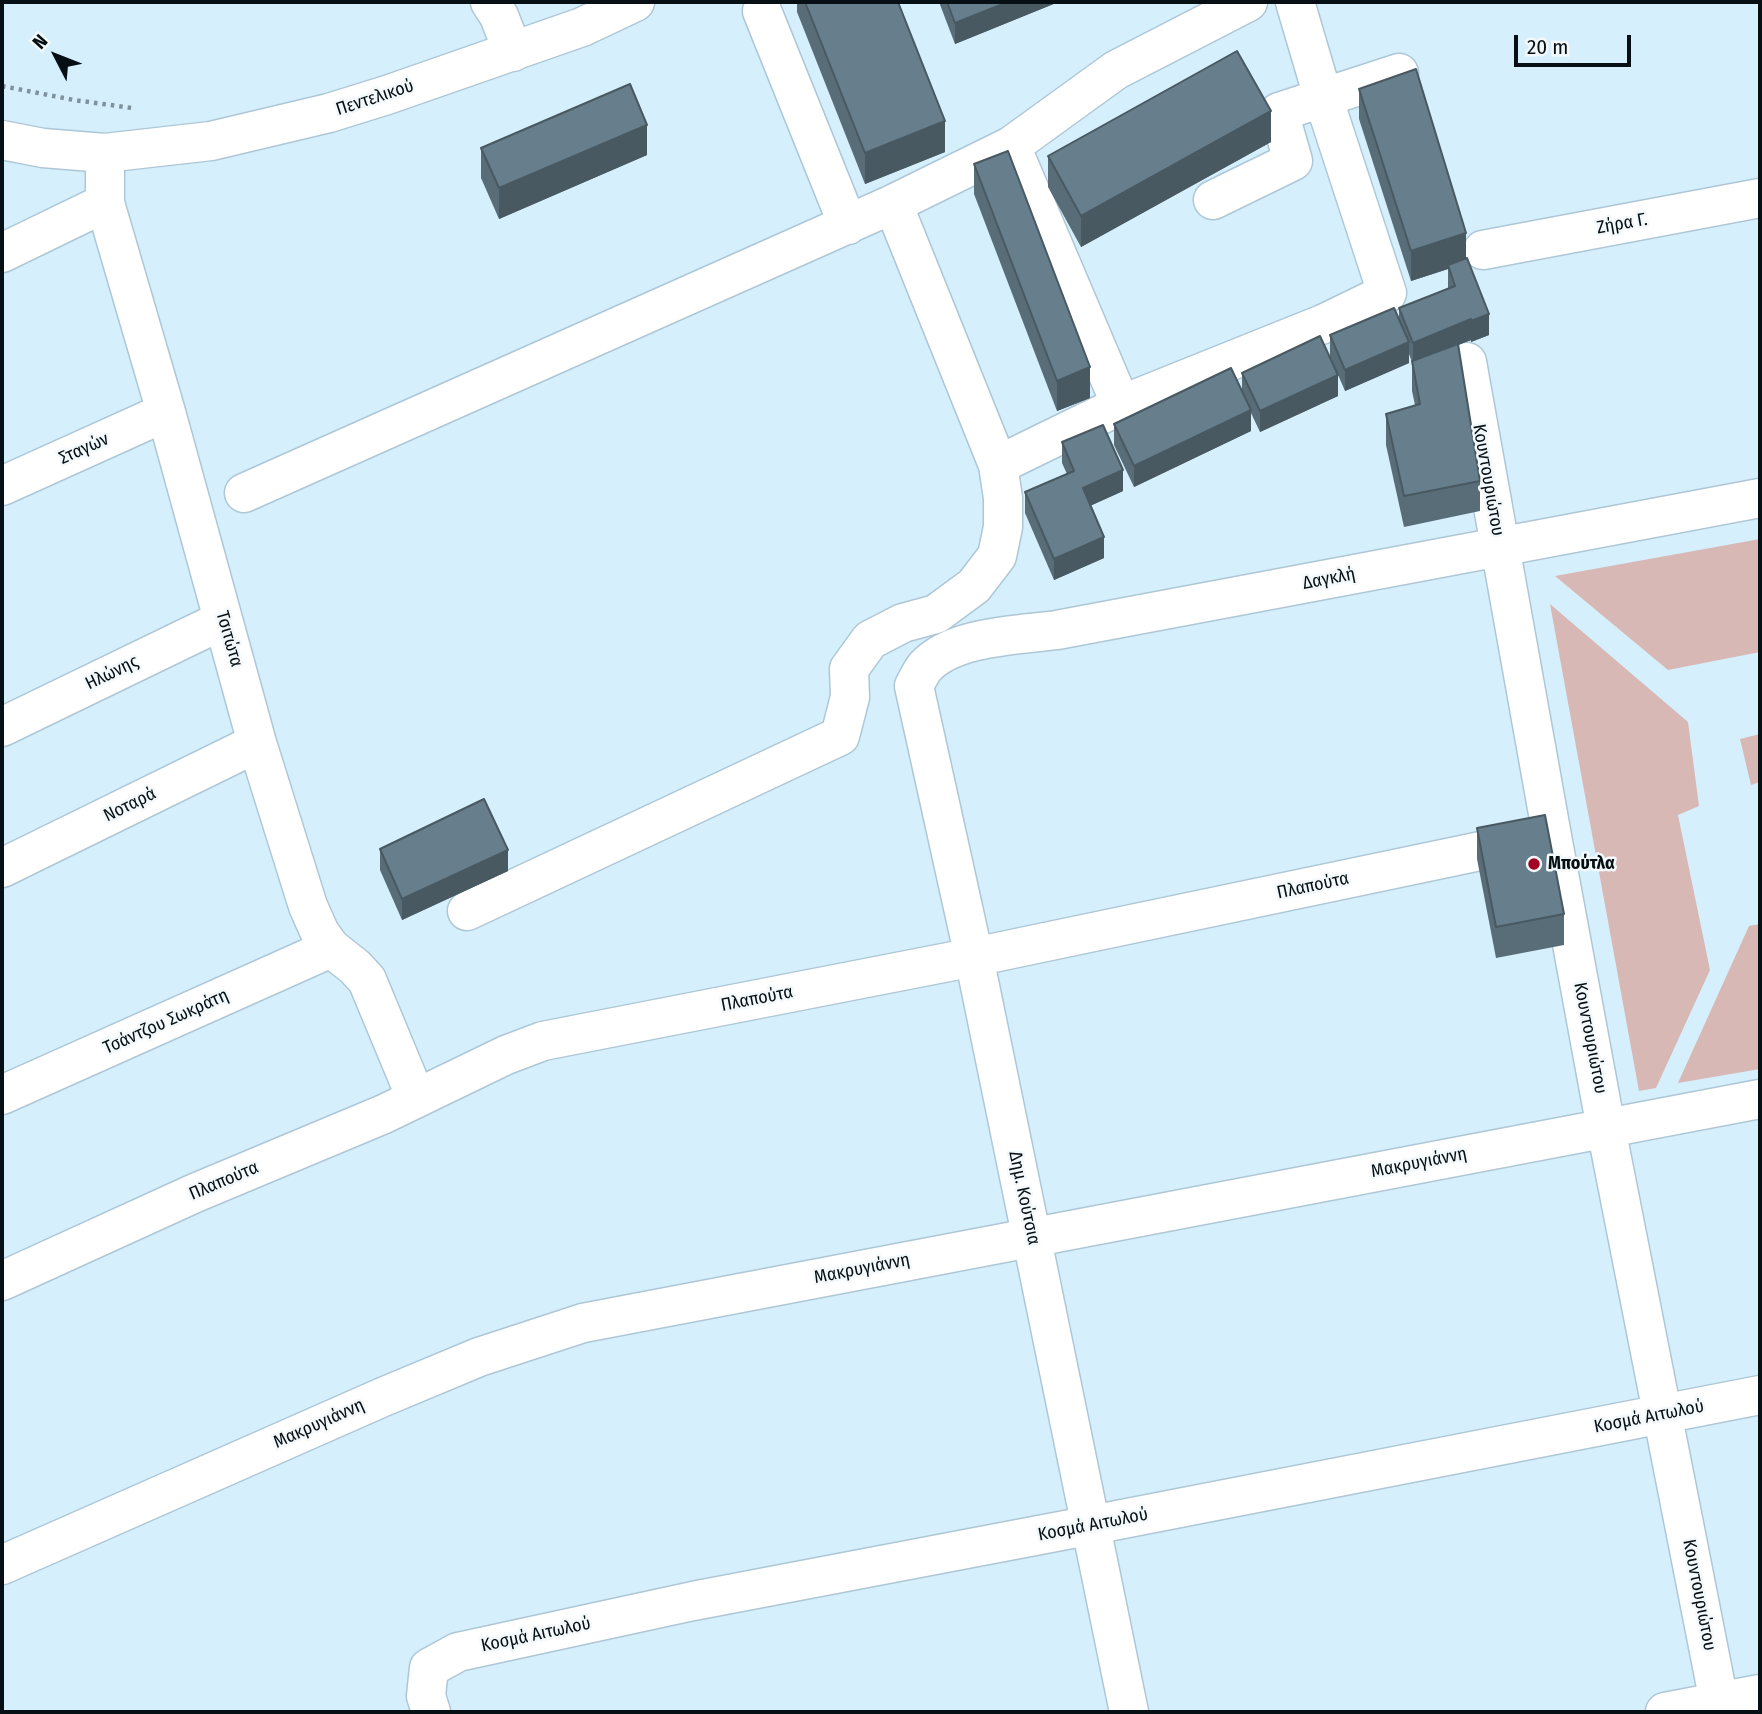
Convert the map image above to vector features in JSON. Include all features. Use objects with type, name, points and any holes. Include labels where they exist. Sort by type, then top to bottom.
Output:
[{"type":"street","points":[[490,2],[499,16],[513,52]]},
{"type":"street","name":"Πεντελικού","points":[[2,141],[43,148],[105,153],[211,141],[329,113],[387,95],[582,27],[635,2]]},
{"type":"street","points":[[244,493],[893,204],[1011,146],[1116,70],[1248,2]]},
{"type":"street","points":[[999,465],[1121,405],[1323,324],[1387,293],[1295,2]]},
{"type":"street","points":[[762,11],[848,225]]},
{"type":"street","points":[[1213,200],[1293,161],[1279,112],[1399,73]]},
{"type":"street","points":[[1011,146],[1121,405]]},
{"type":"street","name":"Τσιτώτα","points":[[105,153],[105,203],[257,743],[308,906],[320,933],[331,948],[367,979],[416,1098]]},
{"type":"street","name":"Ζήρα Γ.","points":[[1483,250],[1760,198]]},
{"type":"street","points":[[2,253],[105,203]]},
{"type":"street","points":[[467,911],[840,736],[850,697],[849,669],[870,640],[903,623],[936,614],[974,586],[997,556],[1003,527],[999,465],[893,204]]},
{"type":"street","name":"Κουντουριώτου","points":[[1468,362],[1606,1128],[1720,1707]]},
{"type":"street","name":"Σταγών","points":[[2,486],[166,412]]},
{"type":"street","name":"Δαγκλή","points":[[914,686],[925,667],[941,654],[981,640],[1057,630],[1760,498]]},
{"type":"street","name":"Ηλώνης","points":[[2,727],[223,620]]},
{"type":"street","name":"Δημ. Κούτσια","points":[[914,686],[974,957],[1129,1712]]},
{"type":"street","name":"Νοταρά","points":[[2,868],[257,743]]},
{"type":"street","name":"Πλαπούτα","points":[[2,1281],[195,1193],[384,1114],[506,1055],[542,1041],[974,957],[1552,836]]},
{"type":"street","name":"Τσάντζου Σωκράτη","points":[[2,1095],[331,948]]},
{"type":"street","name":"Μακρυγιάννη","points":[[2,1565],[383,1396],[479,1357],[583,1323],[1760,1099]]},
{"type":"street","name":"Κοσμά Αιτωλού","points":[[431,1712],[426,1696],[429,1668],[458,1652],[680,1604],[1760,1395]]},
{"type":"street","points":[[1665,1712],[1720,1707],[1760,1694]]},
{"type":"path","points":[[2,86],[136,109]]},
{"type":"shaded area","points":[[1760,539],[1760,652],[1668,670],[1555,576]]},
{"type":"shaded area","points":[[1550,604],[1688,722],[1699,806],[1678,815],[1710,970],[1656,1088],[1639,1091]]},
{"type":"shaded area","points":[[1760,734],[1760,782],[1751,785],[1740,739]]},
{"type":"shaded area","points":[[1760,924],[1760,1069],[1678,1083],[1749,926]]},
{"type":"building","points":[[805,2],[898,2],[945,121],[865,153]]},
{"type":"building","points":[[947,2],[1008,2],[955,23]]},
{"type":"building","points":[[1237,51],[1271,111],[1081,216],[1048,156]]},
{"type":"building","points":[[1416,69],[1466,233],[1411,251],[1359,89]]},
{"type":"building","points":[[630,84],[647,125],[499,188],[481,148]]},
{"type":"building","points":[[1008,151],[1090,367],[1057,381],[974,164]]},
{"type":"building","points":[[1467,258],[1489,314],[1413,343],[1399,308],[1455,286],[1448,265]]},
{"type":"building","points":[[1394,308],[1409,342],[1345,370],[1330,335]]},
{"type":"building","points":[[1320,336],[1338,375],[1260,411],[1242,373]]},
{"type":"building","points":[[1458,344],[1480,481],[1404,496],[1386,414],[1420,404],[1412,361]]},
{"type":"building","points":[[1231,368],[1251,410],[1134,466],[1114,424]]},
{"type":"building","points":[[1103,425],[1123,470],[1083,488],[1104,537],[1054,559],[1025,492],[1074,471],[1062,442]]},
{"type":"building","points":[[484,799],[508,850],[402,899],[380,849]]},
{"type":"building","points":[[1545,815],[1564,914],[1496,927],[1477,828]]},
{"type":"place","name":"Μπούτλα","points":[[1534,864]]}]
